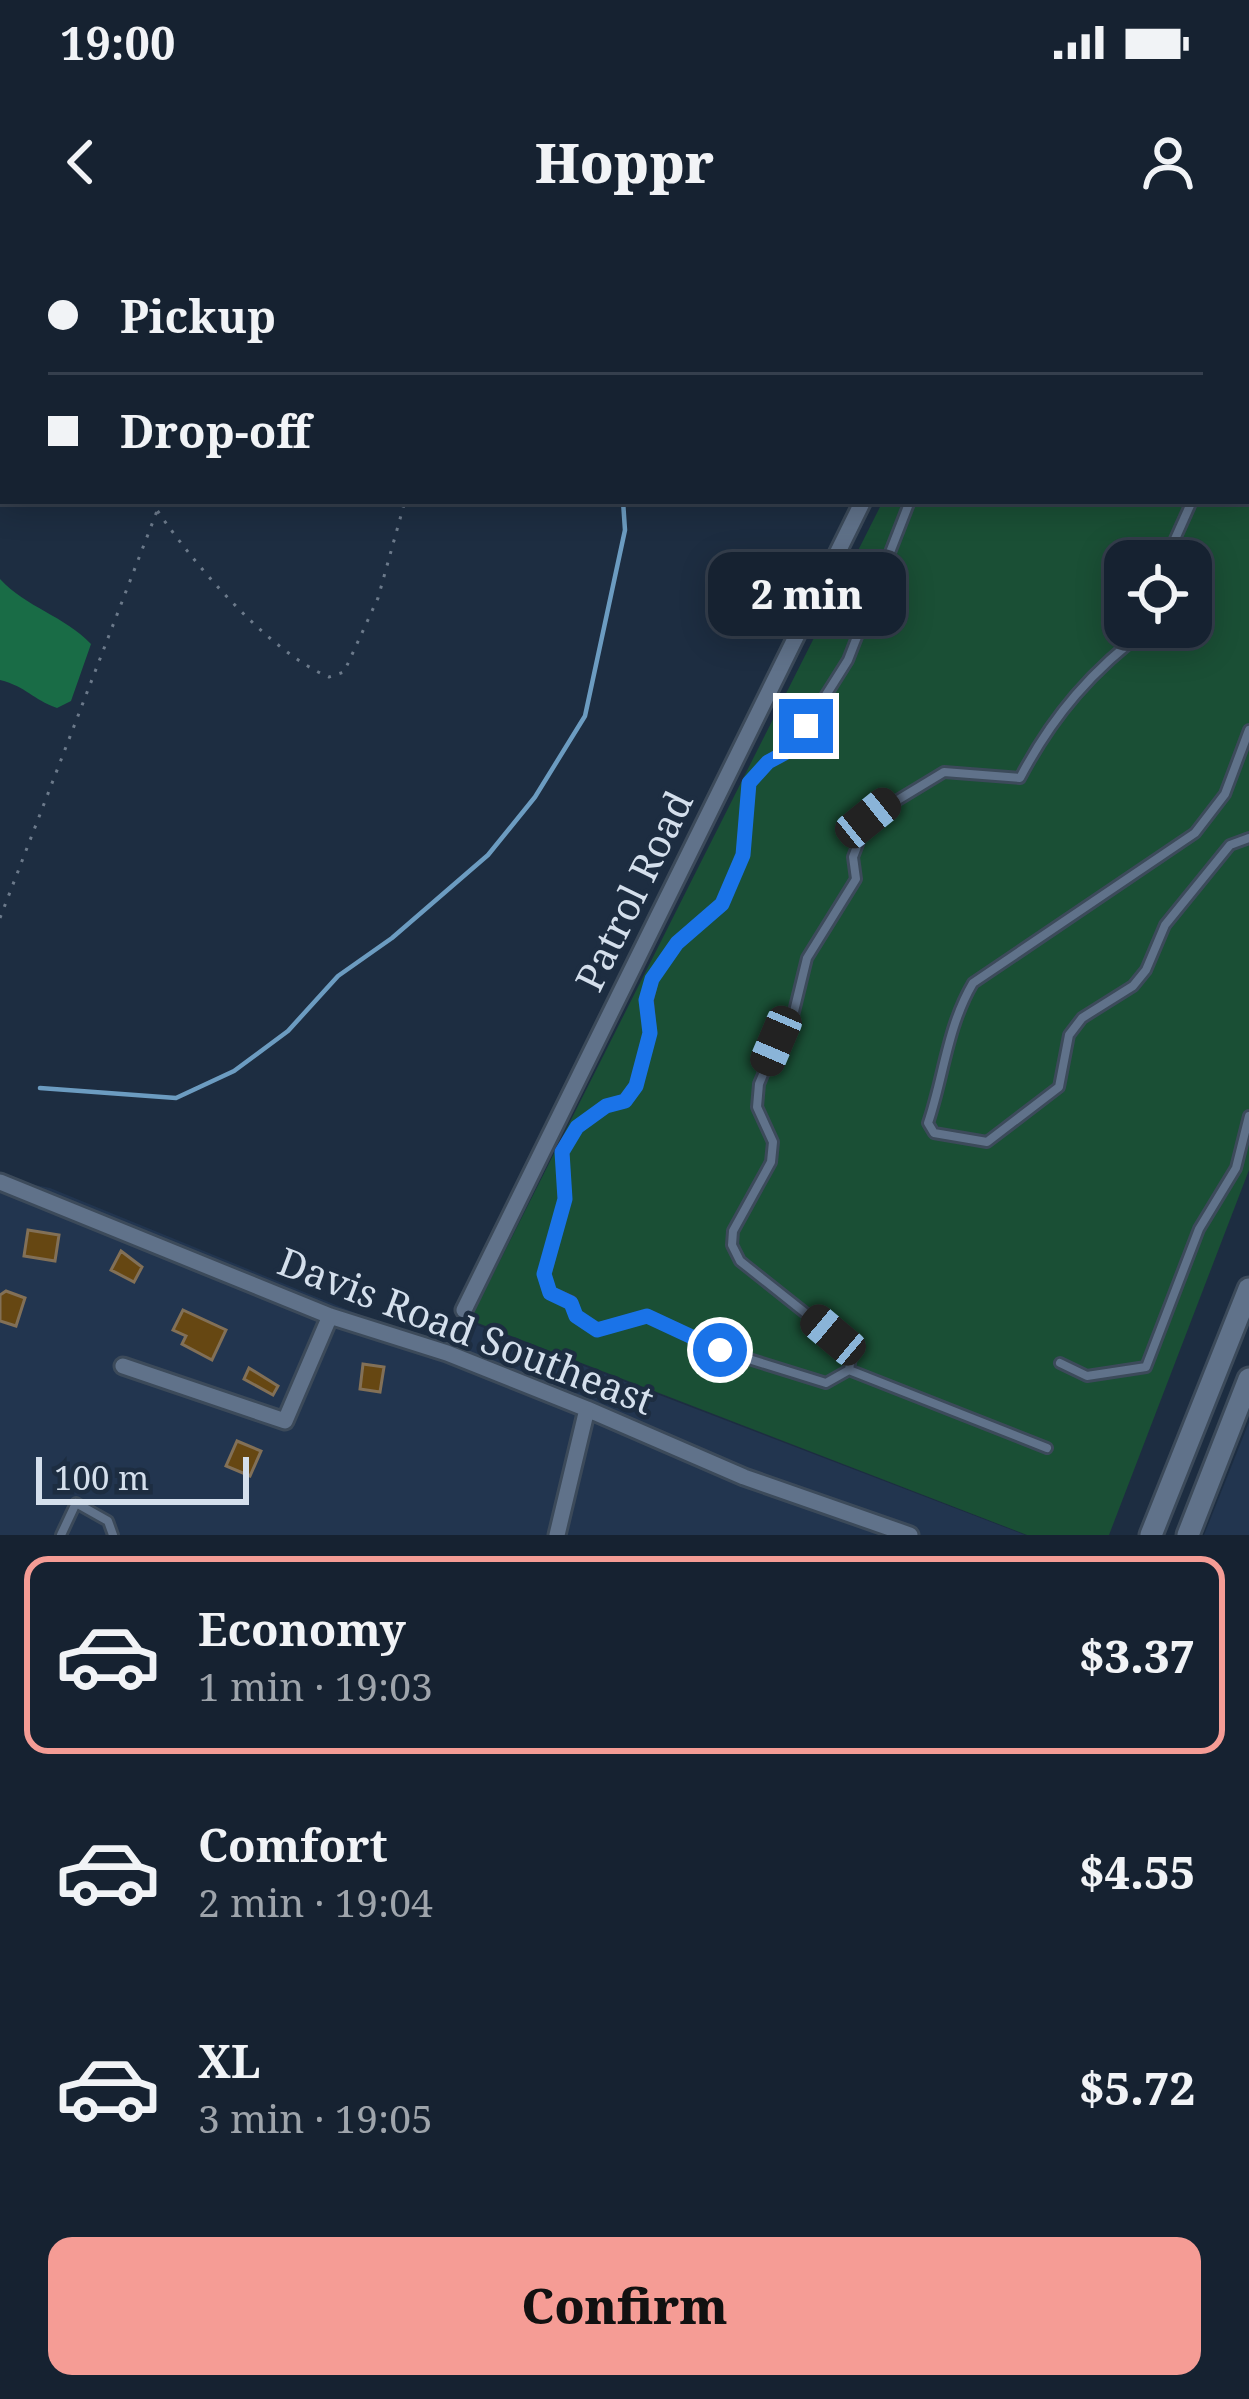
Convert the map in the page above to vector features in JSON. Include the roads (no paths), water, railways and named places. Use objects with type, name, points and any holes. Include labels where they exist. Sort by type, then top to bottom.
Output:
[{"type":"main road","points":[[1151,1535],[1249,1289]]},
{"type":"main road","points":[[1188,1535],[1249,1379]]},
{"type":"street","name":"Patrol Road","points":[[464,1310],[862,504]]},
{"type":"street","name":"Davis Road Southeast","points":[[0,1182],[330,1316],[447,1353],[744,1477],[910,1535]]},
{"type":"street","points":[[123,1366],[284,1421],[330,1316]]},
{"type":"street","points":[[557,1535],[587,1409]]},
{"type":"lane","points":[[849,1370],[826,1383],[792,1376],[647,1316],[597,1330],[576,1316],[571,1303],[550,1293],[544,1274],[565,1199],[562,1152],[577,1127],[606,1106],[625,1101],[636,1086],[650,1033],[646,1000],[652,979],[677,943],[722,904],[743,855],[749,783],[768,762],[792,749],[848,660],[909,504]]},
{"type":"lane","points":[[1175,540],[1191,504]]},
{"type":"lane","points":[[849,1370],[851,1357],[833,1335],[740,1262],[732,1245],[733,1231],[771,1162],[773,1142],[757,1107],[759,1084],[776,1041],[790,1028],[808,958],[856,879],[853,857],[868,818],[944,772],[1020,778],[1045,731],[1075,693],[1126,648]]},
{"type":"lane","points":[[1249,730],[1225,794],[1195,833],[973,983],[957,1010],[928,1123],[934,1133],[987,1142],[1059,1088],[1069,1035],[1082,1018],[1133,986],[1146,970],[1165,925],[1230,844],[1249,838]]},
{"type":"lane","points":[[1060,1363],[1087,1376],[1146,1366],[1199,1228],[1236,1168],[1249,1116]]},
{"type":"lane","points":[[849,1370],[1047,1448]]},
{"type":"lane","points":[[61,1535],[76,1503],[108,1521],[113,1535]]},
{"type":"waterway","points":[[40,1088],[176,1098],[234,1071],[288,1031],[338,976],[392,938],[488,855],[535,797],[585,716],[625,530],[623,504]]}]
